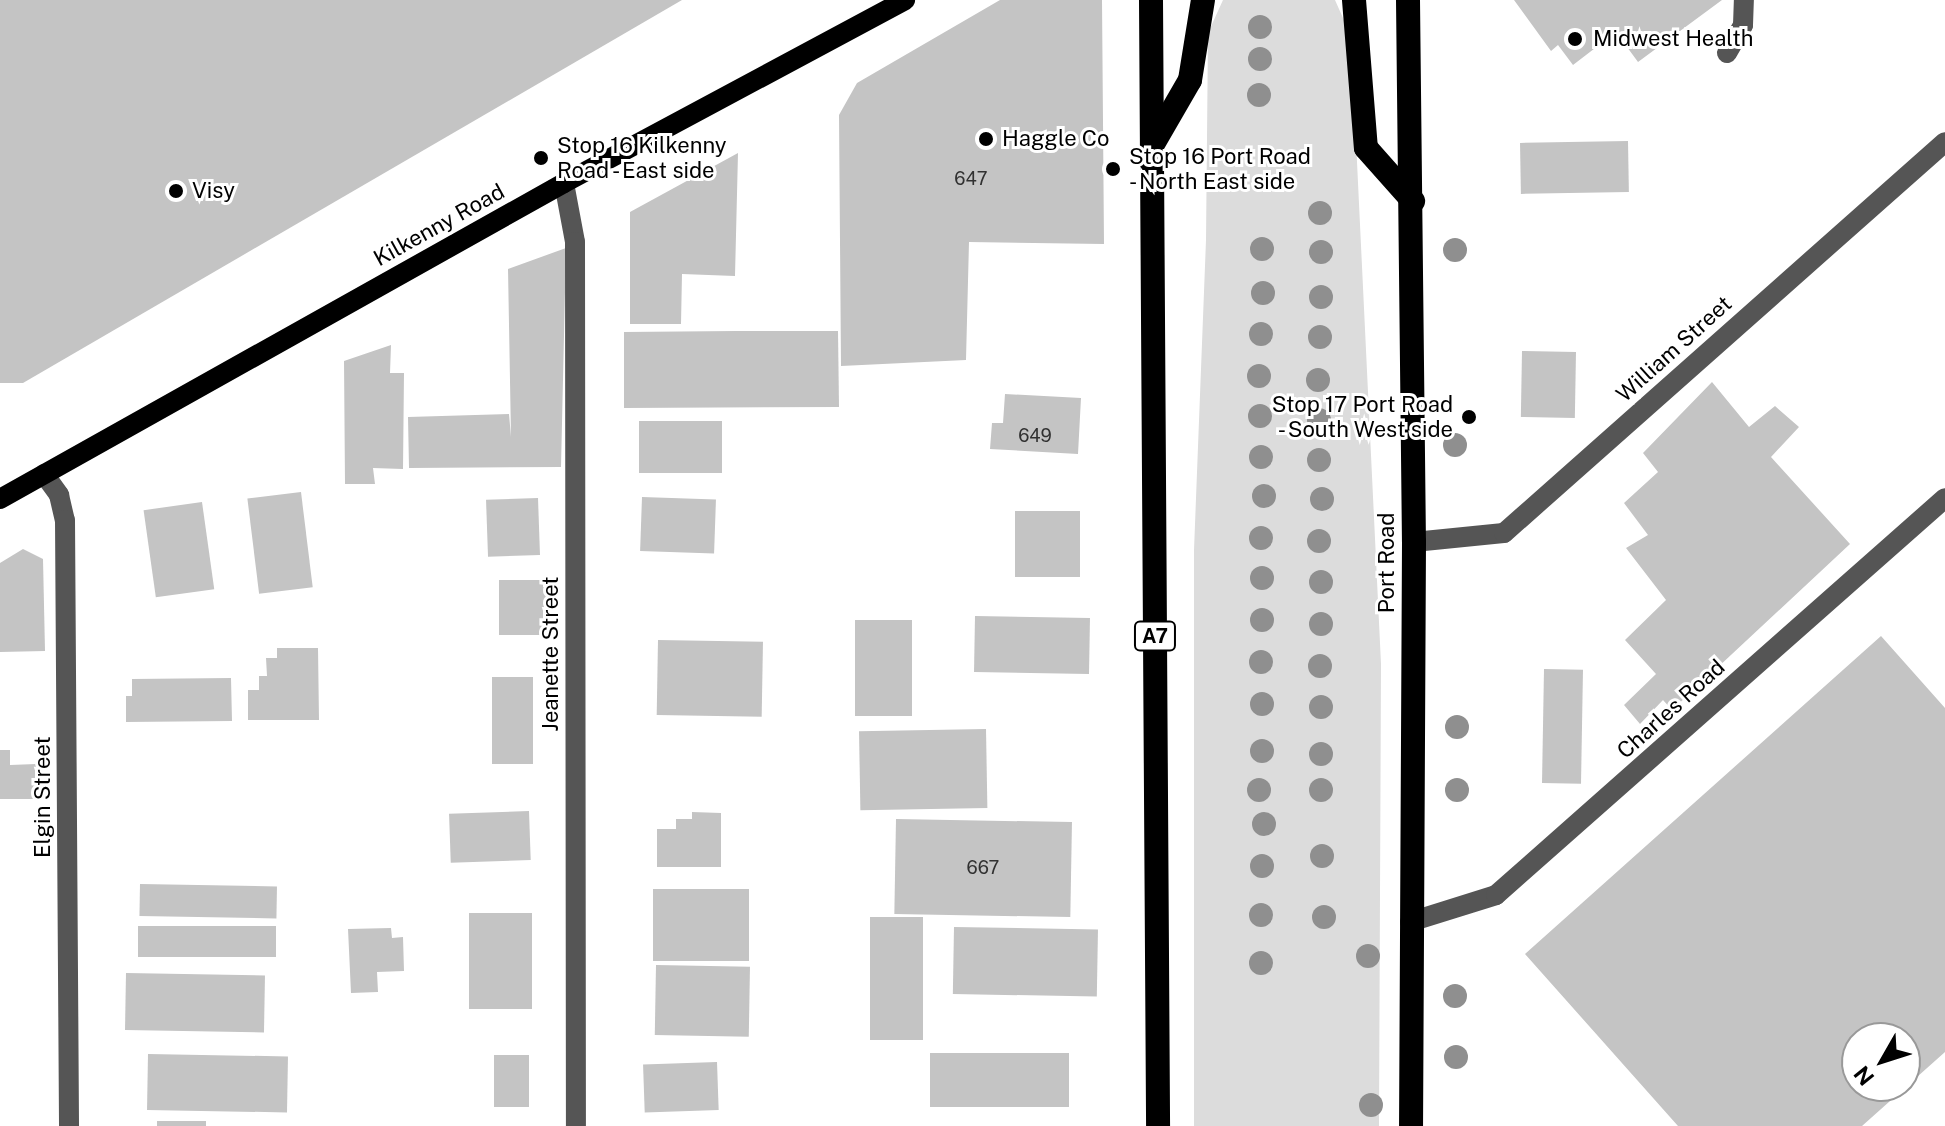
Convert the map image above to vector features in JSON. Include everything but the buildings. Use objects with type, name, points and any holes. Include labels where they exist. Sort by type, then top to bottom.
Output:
[{"type":"highway","name":"A7","points":[[1151,0],[1158,1126]]},
{"type":"highway","points":[[1152,147],[1190,80],[1203,0]]},
{"type":"highway","points":[[1354,0],[1366,148],[1413,201]]},
{"type":"highway","name":"Port Road","points":[[1408,0],[1413,201],[1414,542],[1411,1126]]},
{"type":"main road","name":"Kilkenny Road","points":[[0,499],[564,183],[905,0]]},
{"type":"street","points":[[1727,53],[1743,25],[1744,0]]},
{"type":"street","name":"William Street","points":[[1414,542],[1504,533],[1945,142]]},
{"type":"street","name":"Jeanette Street","points":[[564,183],[575,242],[576,1126]]},
{"type":"street","name":"Elgin Street","points":[[44,474],[59,495],[65,520],[69,1126]]},
{"type":"street","name":"Charles Road","points":[[1410,922],[1496,895],[1945,498]]},
{"type":"shaded area","points":[[1223,0],[1335,0],[1351,36],[1381,664],[1379,1126],[1194,1126],[1194,550],[1206,240],[1208,33]]},
{"type":"place","name":"Midwest Health","points":[[1575,39]]},
{"type":"place","name":"Haggle Co","points":[[986,139]]},
{"type":"place","name":"Stop 16 Kilkenny Road - East side","points":[[541,158]]},
{"type":"place","name":"Stop 16 Port Road - North East side","points":[[1113,169]]},
{"type":"place","name":"Visy","points":[[176,191]]},
{"type":"place","name":"Stop 17 Port Road - South West side","points":[[1469,417]]}]
